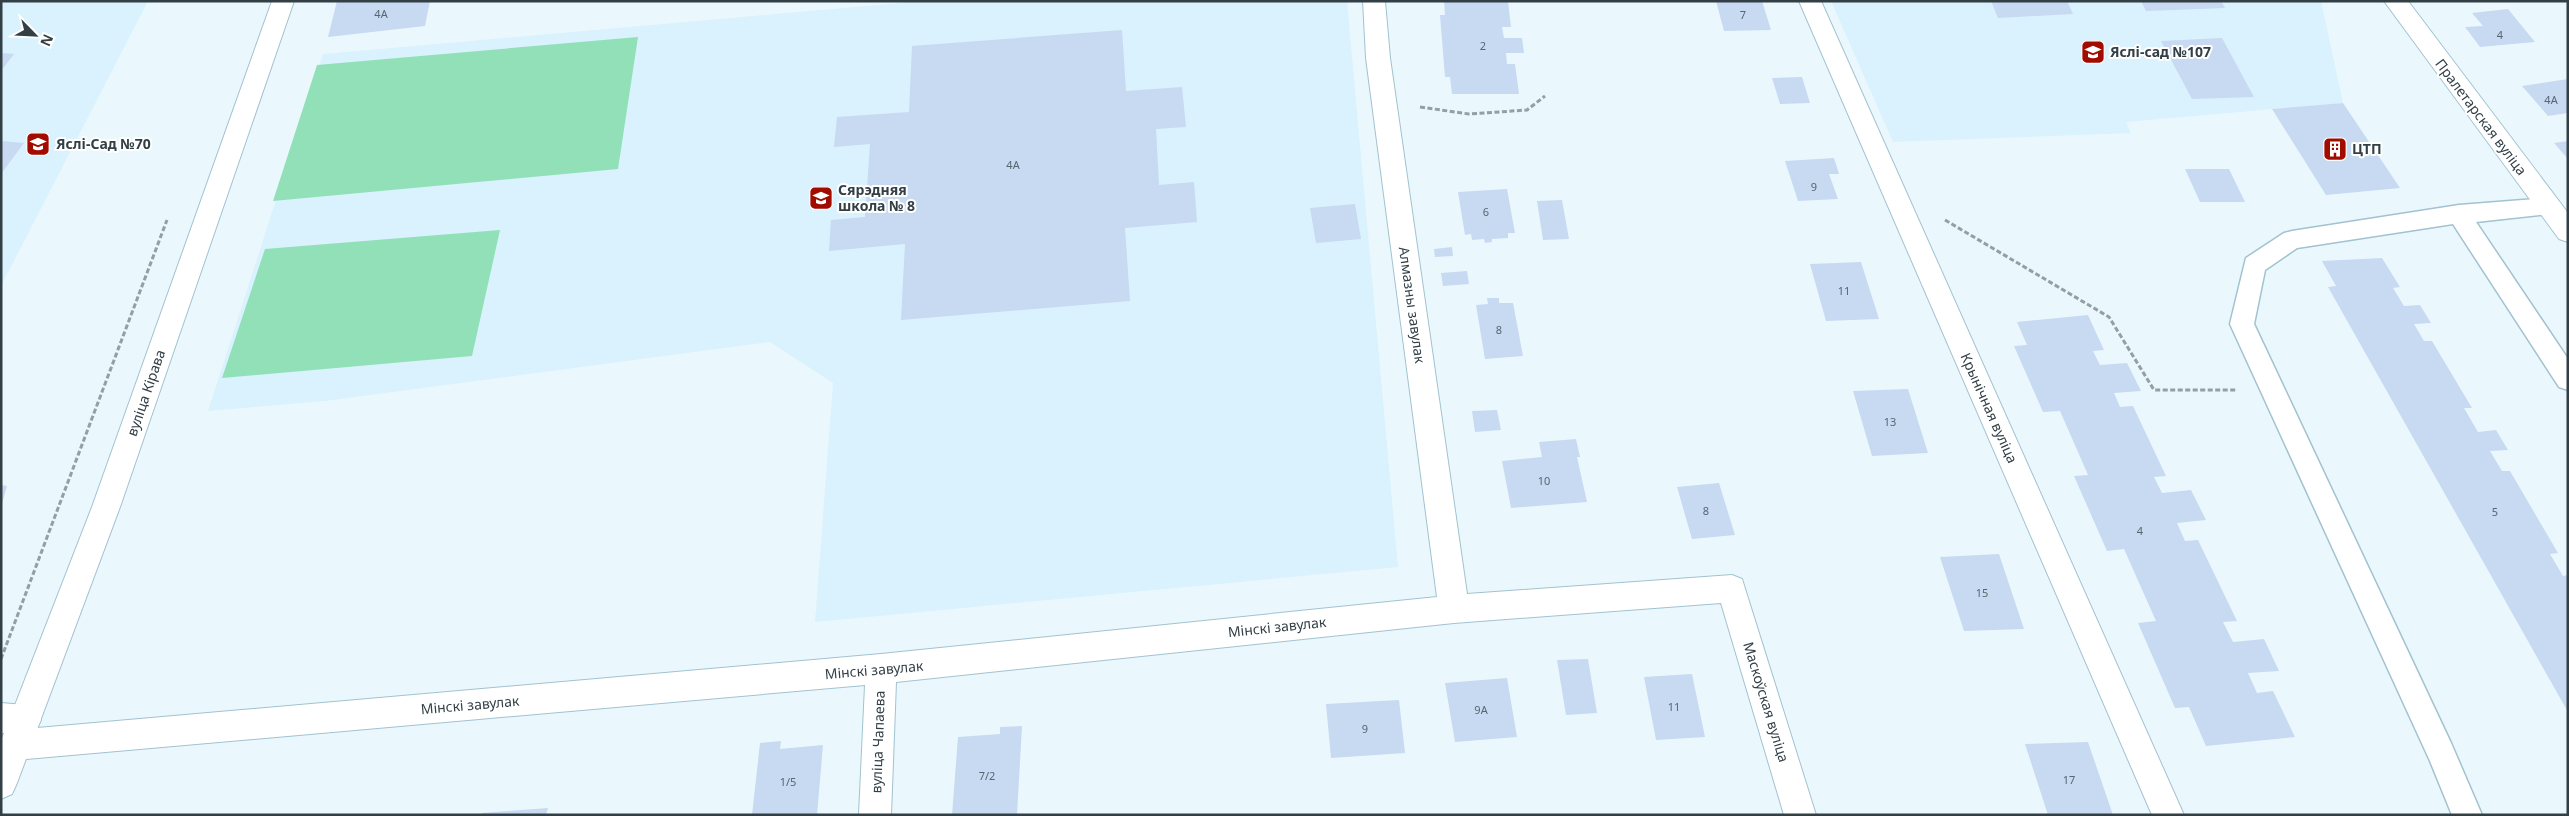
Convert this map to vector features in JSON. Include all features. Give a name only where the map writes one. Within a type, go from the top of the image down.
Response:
[{"type":"street","name":"вуліца Кірава","points":[[1,783],[14,728],[106,507],[284,1]]},
{"type":"street","name":"Алмазны завулак","points":[[1374,1],[1384,102],[1454,608]]},
{"type":"street","name":"Крынічная вуліца","points":[[1810,1],[2168,815]]},
{"type":"street","name":"Пралетарская вуліца","points":[[2395,1],[2568,232]]},
{"type":"street","name":"Мінскі завулак","points":[[14,728],[881,669],[1454,608],[1732,588]]},
{"type":"street","name":"Маскоўская вуліца","points":[[1732,588],[1800,815]]},
{"type":"street","name":"вуліца Чапаева","points":[[875,815],[881,669]]},
{"type":"lane","points":[[2467,815],[2441,753],[2242,324],[2254,265],[2292,240],[2459,214],[2549,207]]},
{"type":"lane","points":[[2459,214],[2568,380]]},
{"type":"path","points":[[1384,102],[1469,114],[1527,110],[1544,96]]},
{"type":"path","points":[[1,659],[169,214]]},
{"type":"path","points":[[1943,219],[2109,317],[2154,390],[2272,390]]},
{"type":"shaded area","name":"Яслі-Сад №70","points":[[1,1],[148,1],[1,286]]},
{"type":"shaded area","name":"Сярэдняя школа № 8","points":[[922,1],[1347,1],[1398,567],[815,622],[833,383],[770,342],[325,401],[208,411],[323,54]]},
{"type":"shaded area","name":"Яслі-сад №107","points":[[1831,1],[2321,1],[2343,103],[2126,122],[2131,133],[1893,142]]},
{"type":"green space","points":[[638,37],[618,169],[273,201],[317,65]]},
{"type":"green space","points":[[500,230],[472,356],[222,378],[265,249]]},
{"type":"building","points":[[337,1],[430,1],[425,26],[328,37]]},
{"type":"building","points":[[1444,1],[1508,1],[1511,27],[1502,27],[1504,38],[1522,38],[1524,53],[1506,53],[1507,64],[1515,64],[1519,94],[1452,94],[1450,77],[1445,77],[1440,15],[1445,15]]},
{"type":"building","points":[[1716,1],[1762,1],[1771,30],[1724,31]]},
{"type":"building","points":[[1991,1],[2067,1],[2073,14],[1998,18]]},
{"type":"building","points":[[2141,1],[2221,1],[2225,8],[2146,11]]},
{"type":"building","points":[[2508,9],[2535,42],[2480,47],[2465,27],[2483,26],[2472,13]]},
{"type":"building","points":[[1122,30],[1126,91],[1182,87],[1186,127],[1156,129],[1159,185],[1194,182],[1197,222],[1125,228],[1130,301],[901,320],[905,244],[829,251],[831,220],[865,217],[870,144],[834,147],[837,117],[909,112],[912,46]]},
{"type":"building","points":[[2222,38],[2254,97],[2192,99],[2161,41]]},
{"type":"building","points":[[1,53],[14,54],[1,71]]},
{"type":"building","points":[[1802,77],[1810,103],[1780,104],[1772,78]]},
{"type":"building","points":[[2568,79],[2568,113],[2548,116],[2522,86]]},
{"type":"building","name":"ЦТП","points":[[2343,103],[2400,188],[2326,195],[2272,109]]},
{"type":"building","points":[[1,141],[24,143],[1,174]]},
{"type":"building","points":[[2568,141],[2568,159],[2554,143]]},
{"type":"building","points":[[1834,158],[1839,174],[1829,174],[1838,199],[1798,201],[1785,161]]},
{"type":"building","points":[[2185,169],[2229,169],[2245,202],[2200,202]]},
{"type":"building","points":[[1507,189],[1515,233],[1508,233],[1508,238],[1492,239],[1492,242],[1485,243],[1484,239],[1472,240],[1471,234],[1465,235],[1458,192]]},
{"type":"building","points":[[1562,200],[1569,239],[1543,240],[1537,201]]},
{"type":"building","points":[[1355,204],[1361,239],[1316,243],[1310,208]]},
{"type":"building","points":[[1452,247],[1453,256],[1435,257],[1434,249]]},
{"type":"building","points":[[2382,258],[2400,287],[2393,288],[2404,306],[2420,305],[2431,323],[2414,324],[2424,341],[2432,341],[2472,408],[2464,408],[2478,432],[2496,430],[2508,450],[2490,451],[2502,471],[2510,471],[2558,553],[2550,554],[2563,576],[2568,575],[2568,712],[2328,287],[2336,286],[2322,261]]},
{"type":"building","points":[[1861,262],[1879,319],[1826,321],[1810,264]]},
{"type":"building","points":[[1467,271],[1469,284],[1443,286],[1441,273]]},
{"type":"building","points":[[1487,298],[1499,298],[1499,303],[1513,303],[1523,356],[1485,359],[1476,305],[1488,304]]},
{"type":"building","points":[[2088,315],[2104,350],[2093,351],[2100,365],[2127,363],[2141,391],[2114,393],[2120,407],[2133,406],[2166,476],[2154,477],[2162,493],[2191,490],[2206,520],[2177,523],[2185,541],[2198,540],[2237,621],[2223,622],[2233,642],[2264,639],[2279,671],[2248,673],[2257,693],[2273,691],[2295,737],[2206,746],[2189,707],[2175,708],[2138,623],[2156,621],[2124,549],[2107,551],[2074,476],[2088,475],[2060,411],[2043,412],[2014,346],[2027,345],[2017,322]]},
{"type":"building","points":[[1908,389],[1928,453],[1872,456],[1853,391]]},
{"type":"building","points":[[1497,410],[1501,430],[1475,432],[1472,411]]},
{"type":"building","points":[[1576,439],[1580,457],[1577,457],[1587,502],[1511,508],[1502,461],[1542,457],[1539,442]]},
{"type":"building","points":[[1719,483],[1735,535],[1692,539],[1677,487]]},
{"type":"building","points":[[1,485],[7,486],[1,507]]},
{"type":"building","points":[[1999,554],[2024,629],[1964,631],[1940,557]]},
{"type":"building","points":[[1588,659],[1597,713],[1566,715],[1557,660]]},
{"type":"building","points":[[1692,674],[1705,737],[1656,740],[1644,677]]},
{"type":"building","points":[[1507,678],[1517,737],[1455,742],[1445,683]]},
{"type":"building","points":[[1399,700],[1405,753],[1331,758],[1326,704]]},
{"type":"building","points":[[1022,726],[1017,815],[952,815],[958,737],[1000,734],[1000,727]]},
{"type":"building","points":[[781,741],[780,749],[823,745],[817,815],[752,815],[760,743]]},
{"type":"building","points":[[2088,742],[2113,815],[2048,815],[2025,744]]},
{"type":"building","points":[[548,808],[546,815],[482,815],[481,813]]},
{"type":"place","name":"Яслі-сад №107","points":[[2093,52]]},
{"type":"place","name":"Яслі-Сад №70","points":[[38,144]]},
{"type":"place","name":"ЦТП","points":[[2335,149]]},
{"type":"place","name":"Сярэдняя школа № 8","points":[[821,198]]}]
